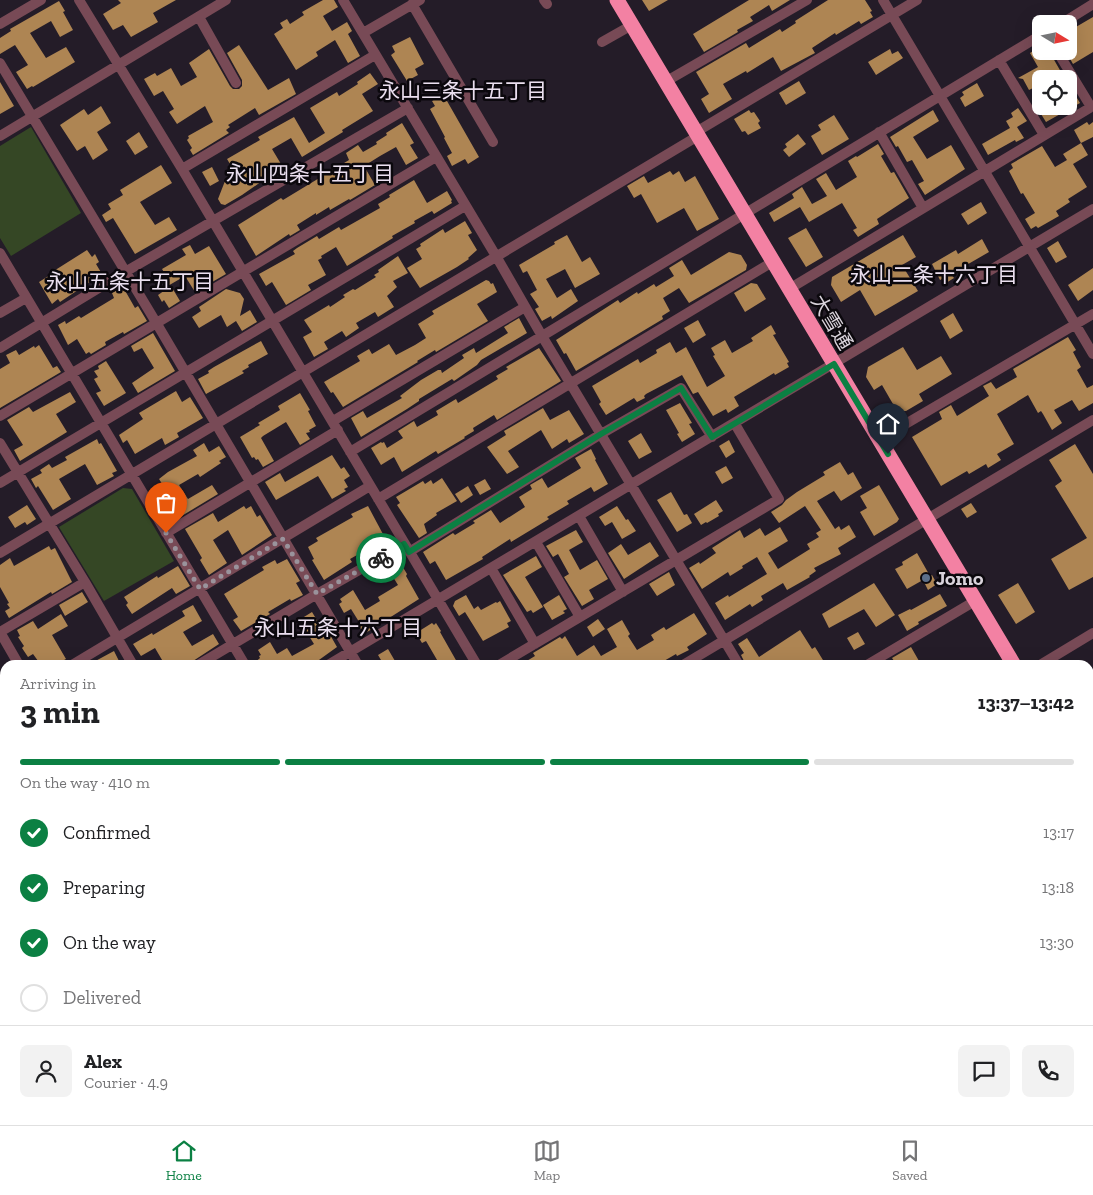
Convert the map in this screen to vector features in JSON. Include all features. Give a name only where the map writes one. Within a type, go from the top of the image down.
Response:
[{"type":"highway","name":"大雪通","points":[[617,0],[1011,660]]},
{"type":"street","points":[[0,24],[41,0]]},
{"type":"street","points":[[79,0],[272,322],[304,372],[474,660]]},
{"type":"street","points":[[0,136],[225,0]]},
{"type":"street","points":[[343,0],[736,660]]},
{"type":"street","points":[[665,82],[807,0]]},
{"type":"street","points":[[884,0],[1093,354]]},
{"type":"street","points":[[0,553],[304,372],[917,0]]},
{"type":"street","points":[[363,33],[416,2],[493,142]]},
{"type":"street","points":[[1075,15],[1093,4]]},
{"type":"street","points":[[199,16],[236,82]]},
{"type":"street","points":[[602,42],[632,25]]},
{"type":"street","points":[[350,452],[1032,40]]},
{"type":"street","points":[[182,169],[375,55]]},
{"type":"street","points":[[999,60],[1044,135]]},
{"type":"street","points":[[789,289],[1092,107],[1063,60]]},
{"type":"street","points":[[0,63],[157,324],[355,660]]},
{"type":"street","points":[[0,348],[125,272],[408,108]]},
{"type":"street","points":[[879,132],[923,208]]},
{"type":"street","points":[[0,416],[436,157]]},
{"type":"street","points":[[0,483],[465,206]]},
{"type":"street","points":[[336,660],[1093,209]]},
{"type":"street","points":[[0,253],[242,660]]},
{"type":"street","points":[[378,499],[774,261]]},
{"type":"street","points":[[0,314],[26,298]]},
{"type":"street","points":[[166,533],[250,483],[336,426],[525,307]]},
{"type":"street","points":[[880,439],[1093,314]]},
{"type":"street","points":[[207,660],[317,594],[407,548],[681,388],[712,437]]},
{"type":"street","points":[[691,660],[1093,420]]},
{"type":"street","points":[[508,660],[780,499],[735,424]]},
{"type":"street","points":[[0,443],[130,660]]},
{"type":"street","points":[[81,660],[370,486]]},
{"type":"street","points":[[579,516],[623,592]]},
{"type":"street","points":[[536,542],[580,617]]},
{"type":"street","points":[[491,568],[535,644]]},
{"type":"street","points":[[16,660],[0,632],[85,582]]},
{"type":"street","points":[[875,660],[975,601]]},
{"type":"street","points":[[1049,660],[1093,634]]},
{"type":"green space","points":[[31,127],[81,213],[11,256],[0,238],[0,146]]},
{"type":"green space","points":[[123,488],[132,489],[174,561],[104,601],[59,527]]},
{"type":"building","points":[[118,0],[176,0],[153,13],[158,22],[131,37],[123,25],[113,30],[103,14],[121,3]]},
{"type":"building","points":[[323,0],[334,0],[338,7],[323,16],[332,31],[347,22],[352,31],[348,34],[360,56],[348,63],[335,40],[316,52],[318,56],[296,70],[274,34],[283,28],[280,23],[287,19],[290,24],[304,15],[302,12]]},
{"type":"building","points":[[642,0],[668,0],[649,11]]},
{"type":"building","points":[[749,0],[790,0],[772,11],[769,5],[750,17],[753,21],[737,30],[738,32],[704,52],[693,34]]},
{"type":"building","points":[[828,0],[865,0],[872,11],[870,12],[873,17],[861,24],[859,21],[836,35],[835,33],[812,48],[815,53],[781,71],[773,57],[747,73],[746,71],[723,84],[732,99],[709,113],[701,99],[709,94],[696,72],[746,43],[749,48],[780,29],[782,32],[796,23],[795,21]]},
{"type":"building","points":[[59,1],[73,30],[60,37],[51,21],[30,33],[46,58],[66,47],[75,62],[27,89],[16,72],[28,65],[15,45],[0,54],[0,38],[11,31],[10,29]]},
{"type":"building","points":[[1093,17],[1093,52],[1073,64],[1071,60],[1078,60],[1078,26]]},
{"type":"building","points":[[410,37],[424,64],[415,69],[418,75],[407,81],[391,55],[395,52],[392,46]]},
{"type":"building","points":[[239,45],[268,90],[289,78],[296,94],[259,115],[255,108],[228,125],[230,127],[226,130],[229,133],[193,155],[190,150],[192,148],[187,140],[188,136],[213,122],[205,106],[177,124],[169,112],[174,109],[163,91],[154,96],[144,79],[155,73],[157,76],[171,68],[181,86],[197,77],[189,63],[209,49],[230,86],[233,89],[239,89],[242,86],[242,80],[227,53]]},
{"type":"building","points":[[890,49],[892,54],[898,51],[903,58],[876,75],[868,62]]},
{"type":"building","points":[[1034,60],[1054,60],[1060,70],[1033,70],[1038,67]]},
{"type":"building","points":[[1032,70],[1032,88],[1029,90],[1023,79],[1018,78]]},
{"type":"building","points":[[370,73],[378,84],[362,94],[373,111],[302,157],[291,138],[272,149],[281,164],[263,175],[265,179],[242,195],[225,205],[221,204],[218,199],[225,181],[236,174],[227,159],[260,140],[258,137],[294,117],[309,143],[325,133],[310,108],[337,92],[339,96],[358,84],[357,82]]},
{"type":"building","points":[[799,81],[806,93],[786,105],[779,93]]},
{"type":"building","points":[[0,82],[14,106],[0,114]]},
{"type":"building","points":[[977,83],[984,96],[965,107],[960,98],[964,95],[962,92]]},
{"type":"building","points":[[443,94],[479,157],[468,164],[465,159],[452,166],[447,156],[452,153],[430,109],[435,106],[432,101]]},
{"type":"building","points":[[101,106],[111,123],[97,132],[108,150],[93,160],[85,146],[77,151],[60,125],[84,109],[88,115]]},
{"type":"building","points":[[1018,108],[1027,121],[1017,127],[1024,138],[1016,142],[1015,140],[988,155],[982,144],[1010,128],[1006,121],[1013,117],[1011,113]]},
{"type":"building","points":[[749,110],[751,113],[754,112],[760,121],[758,123],[761,128],[748,135],[745,131],[742,132],[734,119]]},
{"type":"building","points":[[933,110],[939,121],[913,137],[927,159],[951,145],[965,169],[925,195],[918,184],[924,181],[912,160],[907,162],[898,146],[896,147],[890,137]]},
{"type":"building","points":[[834,115],[849,139],[822,155],[811,136],[821,130],[818,125]]},
{"type":"building","points":[[1042,115],[1059,115],[1046,122]]},
{"type":"building","points":[[1087,122],[1089,125],[1093,122],[1093,137],[1081,143],[1074,130]]},
{"type":"building","points":[[402,123],[414,143],[410,145],[418,158],[406,165],[396,147],[380,156],[364,166],[375,185],[330,210],[329,207],[316,215],[316,213],[297,225],[300,230],[290,236],[289,234],[256,256],[238,225],[281,198],[283,200],[349,160],[346,153],[358,145],[363,152],[377,144],[376,142],[387,135],[386,133]]},
{"type":"building","points":[[139,132],[148,147],[135,155],[126,141]]},
{"type":"building","points":[[798,134],[806,144],[789,157],[783,150],[787,147],[785,144]]},
{"type":"building","points":[[1081,143],[1088,155],[1073,164],[1087,187],[1068,199],[1070,202],[1056,211],[1059,216],[1038,228],[1036,226],[1031,229],[1025,219],[1035,213],[1023,193],[1021,194],[1009,171],[1013,168],[1011,164],[1042,146],[1055,167],[1067,160],[1063,154]]},
{"type":"building","points":[[878,144],[884,154],[881,156],[891,173],[894,172],[909,198],[877,219],[879,224],[858,237],[853,230],[857,228],[842,203],[809,222],[800,207],[774,222],[769,213],[794,198],[792,194],[802,187],[812,204],[827,196],[816,179],[826,173],[836,190],[857,177],[848,161]]},
{"type":"building","points":[[161,165],[172,183],[140,202],[155,225],[169,217],[177,230],[135,254],[113,218],[106,222],[102,215],[111,209],[108,204],[123,195],[120,190]]},
{"type":"building","points":[[212,167],[219,181],[210,186],[202,172]]},
{"type":"building","points":[[670,171],[673,175],[679,171],[685,182],[695,176],[719,219],[697,231],[684,208],[657,223],[641,194],[634,198],[627,186],[644,176],[648,183]]},
{"type":"building","points":[[414,180],[427,203],[447,191],[452,203],[434,214],[432,211],[414,221],[415,223],[392,236],[393,238],[347,266],[336,247],[321,256],[322,258],[318,260],[326,275],[308,285],[311,290],[286,305],[272,282],[266,286],[259,274],[295,254],[293,251],[317,236],[319,239],[339,227],[341,230],[380,208],[378,204]]},
{"type":"building","points":[[981,202],[987,213],[968,225],[961,214]]},
{"type":"building","points":[[465,221],[472,233],[468,235],[477,250],[469,259],[457,267],[420,288],[407,268],[422,259],[416,249],[421,246],[420,244],[443,229],[445,233]]},
{"type":"building","points":[[806,228],[823,257],[806,267],[788,238]]},
{"type":"building","points":[[567,235],[582,262],[590,257],[600,274],[575,288],[565,269],[546,279],[557,298],[571,289],[578,301],[552,319],[551,316],[542,321],[535,309],[539,307],[530,294],[537,290],[527,271],[523,273],[519,265]]},
{"type":"building","points":[[903,235],[916,257],[902,265],[918,291],[875,316],[860,290],[841,302],[831,285],[832,277]]},
{"type":"building","points":[[982,239],[989,252],[951,274],[954,278],[946,283],[944,278],[940,280],[932,264],[956,250],[958,254]]},
{"type":"building","points":[[1058,241],[1067,257],[1056,263],[1047,248]]},
{"type":"building","points":[[190,245],[195,254],[209,246],[226,274],[195,292],[185,276],[166,287],[160,278],[165,274],[162,269],[186,255],[182,249]]},
{"type":"building","points":[[87,250],[92,257],[95,254],[99,262],[96,264],[102,274],[60,302],[58,299],[52,304],[39,282]]},
{"type":"building","points":[[729,252],[741,255],[747,265],[746,270],[689,303],[679,288],[663,298],[670,311],[662,316],[663,319],[576,371],[556,340],[618,300],[620,303],[637,292],[638,294],[654,284],[656,287],[674,276],[669,268],[682,260],[691,275]]},
{"type":"building","points":[[398,256],[408,273],[393,281],[397,287],[387,296],[394,307],[378,317],[375,312],[356,323],[359,328],[346,337],[342,331],[324,342],[328,349],[314,357],[303,337],[312,332],[304,320],[329,305],[330,307],[345,297],[343,295],[376,277],[374,275],[379,272],[378,270]]},
{"type":"building","points":[[1093,268],[1093,290],[1078,301],[1068,285]]},
{"type":"building","points":[[486,280],[491,284],[493,283],[497,292],[477,304],[488,321],[436,352],[435,350],[343,407],[333,392],[331,393],[324,382],[360,361],[357,356],[369,349],[372,354],[389,344],[396,355],[415,345],[426,338],[418,324],[434,314],[432,311]]},
{"type":"building","points":[[751,283],[757,284],[766,299],[745,312],[734,293]]},
{"type":"building","points":[[171,286],[180,301],[169,308],[158,295]]},
{"type":"building","points":[[123,287],[135,308],[138,306],[147,321],[105,342],[106,345],[91,354],[89,352],[86,354],[77,339],[68,345],[58,325],[65,321],[66,324],[79,316],[81,318],[114,298],[112,293]]},
{"type":"building","points":[[226,289],[240,293],[244,299],[240,316],[250,310],[257,322],[242,331],[236,321],[227,327],[221,315],[199,328],[192,317],[201,311],[199,307]]},
{"type":"building","points":[[953,313],[963,331],[950,339],[940,321]]},
{"type":"building","points":[[519,318],[527,333],[481,360],[454,381],[452,379],[361,437],[351,418],[363,411],[367,418],[402,398],[400,396],[421,380],[438,370],[441,370],[442,373],[464,358],[462,355],[474,348],[476,353],[508,333],[504,327]]},
{"type":"building","points":[[698,320],[706,335],[693,343],[684,328]]},
{"type":"building","points":[[771,325],[776,334],[773,335],[789,362],[787,363],[789,367],[775,375],[774,373],[734,397],[739,406],[728,413],[726,409],[713,416],[698,392],[693,394],[682,375],[646,394],[645,398],[637,402],[634,398],[606,415],[599,404],[601,402],[592,386],[638,359],[640,363],[657,353],[656,350],[670,342],[676,353],[686,347],[707,387],[725,376],[713,356],[715,355],[711,348],[725,340],[732,353],[753,341],[751,338]]},
{"type":"building","points":[[153,333],[175,371],[138,393],[132,383],[154,368],[142,348],[134,352],[131,346]]},
{"type":"building","points":[[1068,337],[1076,350],[1073,352],[1081,367],[1077,370],[1087,388],[1093,385],[1093,403],[1079,411],[1072,400],[1054,410],[1062,423],[1052,430],[1041,411],[1038,413],[1028,395],[997,414],[1014,444],[997,454],[1001,460],[988,468],[986,464],[969,474],[967,471],[941,486],[912,437],[942,419],[939,412],[951,405],[957,416],[989,396],[983,386],[991,382],[996,389],[1017,377],[1013,369]]},
{"type":"building","points":[[261,341],[268,354],[248,365],[249,367],[242,371],[244,373],[206,394],[198,379],[209,373],[208,371],[214,367]]},
{"type":"building","points":[[39,345],[53,368],[57,366],[61,372],[0,408],[0,369],[10,363],[6,355],[16,350],[19,355]]},
{"type":"building","points":[[903,347],[917,370],[941,356],[952,374],[919,394],[923,401],[906,411],[897,411],[882,385],[874,390],[866,377],[868,367]]},
{"type":"building","points":[[539,348],[561,381],[497,420],[494,415],[473,428],[474,431],[465,438],[438,454],[436,451],[402,472],[394,457],[381,465],[371,448],[384,442],[387,448],[403,438],[398,431],[414,421],[417,427],[438,415],[436,411],[456,399],[458,403],[498,379],[496,376],[508,369],[506,367]]},
{"type":"building","points":[[106,361],[126,393],[104,406],[96,393],[101,391],[94,379],[98,377],[94,371],[99,369],[98,366]]},
{"type":"building","points":[[176,391],[182,402],[190,397],[203,418],[177,433],[179,437],[165,445],[162,438],[135,454],[127,440],[123,443],[119,435],[143,419],[139,413]]},
{"type":"building","points":[[70,392],[76,402],[56,414],[67,432],[20,461],[14,450],[23,445],[7,420],[29,407],[33,412]]},
{"type":"building","points":[[300,393],[310,410],[308,411],[316,426],[306,433],[310,439],[300,445],[286,422],[261,438],[274,461],[263,467],[258,459],[252,458],[240,437],[260,425],[258,423],[280,410],[278,406]]},
{"type":"building","points":[[680,403],[692,423],[689,424],[695,434],[682,442],[666,410]]},
{"type":"building","points":[[543,408],[550,420],[569,410],[584,434],[569,443],[567,439],[552,449],[541,430],[508,451],[519,467],[507,474],[487,447],[506,435],[504,431]]},
{"type":"building","points":[[641,433],[652,452],[639,459],[628,441]]},
{"type":"building","points":[[97,439],[117,471],[112,473],[114,476],[97,485],[85,464],[59,479],[71,499],[53,510],[38,486],[36,488],[31,479],[42,473],[40,470],[49,464],[52,468],[67,460],[65,457]]},
{"type":"building","points":[[729,440],[735,452],[726,458],[719,446]]},
{"type":"building","points":[[204,443],[209,452],[219,446],[226,457],[219,461],[221,463],[200,477],[198,474],[179,485],[188,499],[212,485],[218,494],[175,520],[166,506],[173,501],[159,479],[197,456],[193,450]]},
{"type":"building","points":[[1075,444],[1093,474],[1093,577],[1069,590],[1051,559],[1087,538],[1055,486],[1062,481],[1049,460]]},
{"type":"building","points":[[591,449],[608,484],[594,492],[591,487],[567,501],[569,504],[547,517],[549,519],[511,542],[510,539],[482,557],[483,559],[446,580],[435,561],[430,564],[423,552],[453,533],[455,535],[475,523],[473,521],[491,510],[500,523],[525,507],[519,497],[532,489],[530,485],[542,478],[548,488],[581,468],[575,458]]},
{"type":"building","points":[[332,455],[341,469],[344,467],[350,476],[344,480],[348,487],[344,489],[346,491],[332,499],[318,476],[276,500],[265,482],[280,473],[285,482]]},
{"type":"building","points":[[840,462],[848,475],[853,472],[862,488],[841,501],[834,491],[817,501],[835,529],[839,526],[841,530],[849,525],[856,537],[838,548],[841,554],[814,568],[816,571],[810,577],[787,590],[783,583],[761,596],[763,600],[752,607],[750,604],[725,620],[715,603],[728,595],[729,597],[767,574],[757,557],[730,576],[728,572],[702,589],[689,568],[699,562],[700,564],[716,553],[712,548],[740,530],[744,538],[760,528],[765,536],[780,527],[788,541],[768,553],[778,569],[810,549],[807,544],[819,537],[816,533],[821,530],[805,506],[779,523],[771,512],[797,492],[825,475],[823,472]]},
{"type":"building","points":[[726,466],[733,478],[722,484],[715,472]]},
{"type":"building","points":[[442,478],[457,501],[436,513],[437,515],[424,524],[427,533],[419,538],[397,505],[400,503],[396,497],[423,481],[425,484],[431,480],[433,484]]},
{"type":"building","points":[[485,479],[491,489],[480,495],[474,485]]},
{"type":"building","points":[[879,485],[899,519],[874,536],[860,512],[867,508],[860,496]]},
{"type":"building","points":[[468,486],[473,495],[461,503],[455,494]]},
{"type":"building","points":[[671,492],[684,515],[687,514],[692,523],[677,532],[657,500]]},
{"type":"building","points":[[716,500],[723,511],[718,514],[719,516],[701,525],[694,514]]},
{"type":"building","points":[[971,503],[977,512],[967,518],[961,509]]},
{"type":"building","points":[[27,505],[36,519],[27,525],[25,522],[15,528],[8,517]]},
{"type":"building","points":[[244,506],[246,509],[251,506],[257,517],[260,515],[272,535],[242,555],[228,530],[213,540],[227,563],[209,575],[200,560],[202,558],[185,529],[213,513],[218,522]]},
{"type":"building","points":[[368,506],[384,536],[374,542],[375,545],[350,559],[352,562],[324,580],[312,560],[314,559],[308,547],[318,541],[316,538],[353,517],[351,514]]},
{"type":"building","points":[[617,506],[636,531],[622,539],[612,522],[605,526],[599,517]]},
{"type":"building","points":[[576,530],[583,542],[569,550],[580,570],[597,560],[608,579],[589,590],[594,599],[582,606],[564,577],[569,574],[558,554],[553,557],[546,546]]},
{"type":"building","points":[[650,542],[659,556],[624,579],[608,553],[621,544],[628,555]]},
{"type":"building","points":[[49,546],[51,550],[55,548],[72,582],[52,594],[51,592],[9,618],[5,611],[10,608],[7,604],[9,603],[0,587],[0,565],[10,558],[14,566]]},
{"type":"building","points":[[917,553],[930,576],[932,575],[937,584],[928,590],[923,580],[907,589],[895,569],[903,565],[902,562]]},
{"type":"building","points":[[536,556],[542,567],[525,577],[543,607],[533,613],[531,610],[527,612],[503,575]]},
{"type":"building","points":[[287,559],[300,581],[296,583],[303,595],[291,601],[290,599],[268,612],[270,614],[241,631],[233,620],[238,617],[224,594],[264,570],[262,567],[275,560],[277,564]]},
{"type":"building","points":[[398,559],[419,599],[364,634],[351,609],[344,613],[339,604],[342,602],[340,599],[353,590],[365,610],[380,601],[378,597],[398,585],[386,566]]},
{"type":"building","points":[[178,566],[190,586],[176,594],[172,588],[132,614],[126,605],[128,603],[124,597],[157,576],[158,578]]},
{"type":"building","points":[[669,572],[675,585],[657,596],[649,584]]},
{"type":"building","points":[[874,583],[895,615],[876,627],[864,609],[829,628],[822,614]]},
{"type":"building","points":[[1018,583],[1035,612],[1016,624],[998,595]]},
{"type":"building","points":[[82,592],[88,602],[65,616],[59,605]]},
{"type":"building","points":[[940,594],[947,606],[918,622],[919,624],[907,631],[898,615]]},
{"type":"building","points":[[466,595],[474,609],[478,606],[481,610],[500,601],[511,621],[507,623],[509,627],[483,641],[465,612],[459,616],[453,606],[455,601]]},
{"type":"building","points":[[559,595],[567,609],[563,611],[565,613],[552,620],[543,605]]},
{"type":"building","points":[[193,605],[202,621],[183,632],[192,646],[213,634],[219,644],[195,660],[162,660],[155,648],[141,656],[133,644],[152,633],[153,635],[185,616],[182,611]]},
{"type":"building","points":[[312,612],[326,635],[329,633],[337,647],[319,660],[258,660],[261,655],[258,650],[270,642],[277,654],[287,648],[292,656],[314,644],[299,620]]},
{"type":"building","points":[[694,613],[707,634],[687,647],[689,650],[666,660],[528,660],[535,656],[533,653],[565,636],[577,656],[594,645],[601,656],[617,647],[607,629],[622,620],[630,634],[628,636],[637,650],[654,640],[651,635],[664,627],[666,630]]},
{"type":"building","points":[[61,614],[68,626],[52,635],[66,659],[37,660],[33,654],[28,657],[22,648],[24,646],[18,637],[20,636],[17,630],[33,621],[38,629]]},
{"type":"building","points":[[598,619],[605,629],[593,637],[587,627]]},
{"type":"building","points":[[432,623],[434,625],[436,623],[456,660],[437,660],[426,641],[422,643],[416,633]]},
{"type":"building","points":[[800,630],[812,649],[815,647],[823,660],[744,660],[741,655],[744,653],[738,644],[747,638],[759,657]]},
{"type":"building","points":[[858,632],[865,644],[854,650],[847,638]]},
{"type":"building","points":[[911,647],[918,660],[893,660],[892,658]]},
{"type":"building","points":[[388,649],[394,660],[381,660],[378,655]]},
{"type":"building","points":[[114,651],[118,660],[97,660]]},
{"type":"way so far","points":[[166,533],[200,589],[283,539],[317,594],[381,558]]},
{"type":"place","name":"Jomo","points":[[926,578]]},
{"type":"district","name":"永山三条十五丁目","points":[[463,90]]},
{"type":"district","name":"永山四条十五丁目","points":[[310,173]]},
{"type":"district","name":"永山二条十六丁目","points":[[934,274]]},
{"type":"district","name":"永山五条十五丁目","points":[[130,281]]},
{"type":"district","name":"永山五条十六丁目","points":[[338,627]]},
{"type":"route","points":[[381,558],[404,544],[409,552],[601,434],[681,388],[712,437],[834,364],[888,454]]}]
